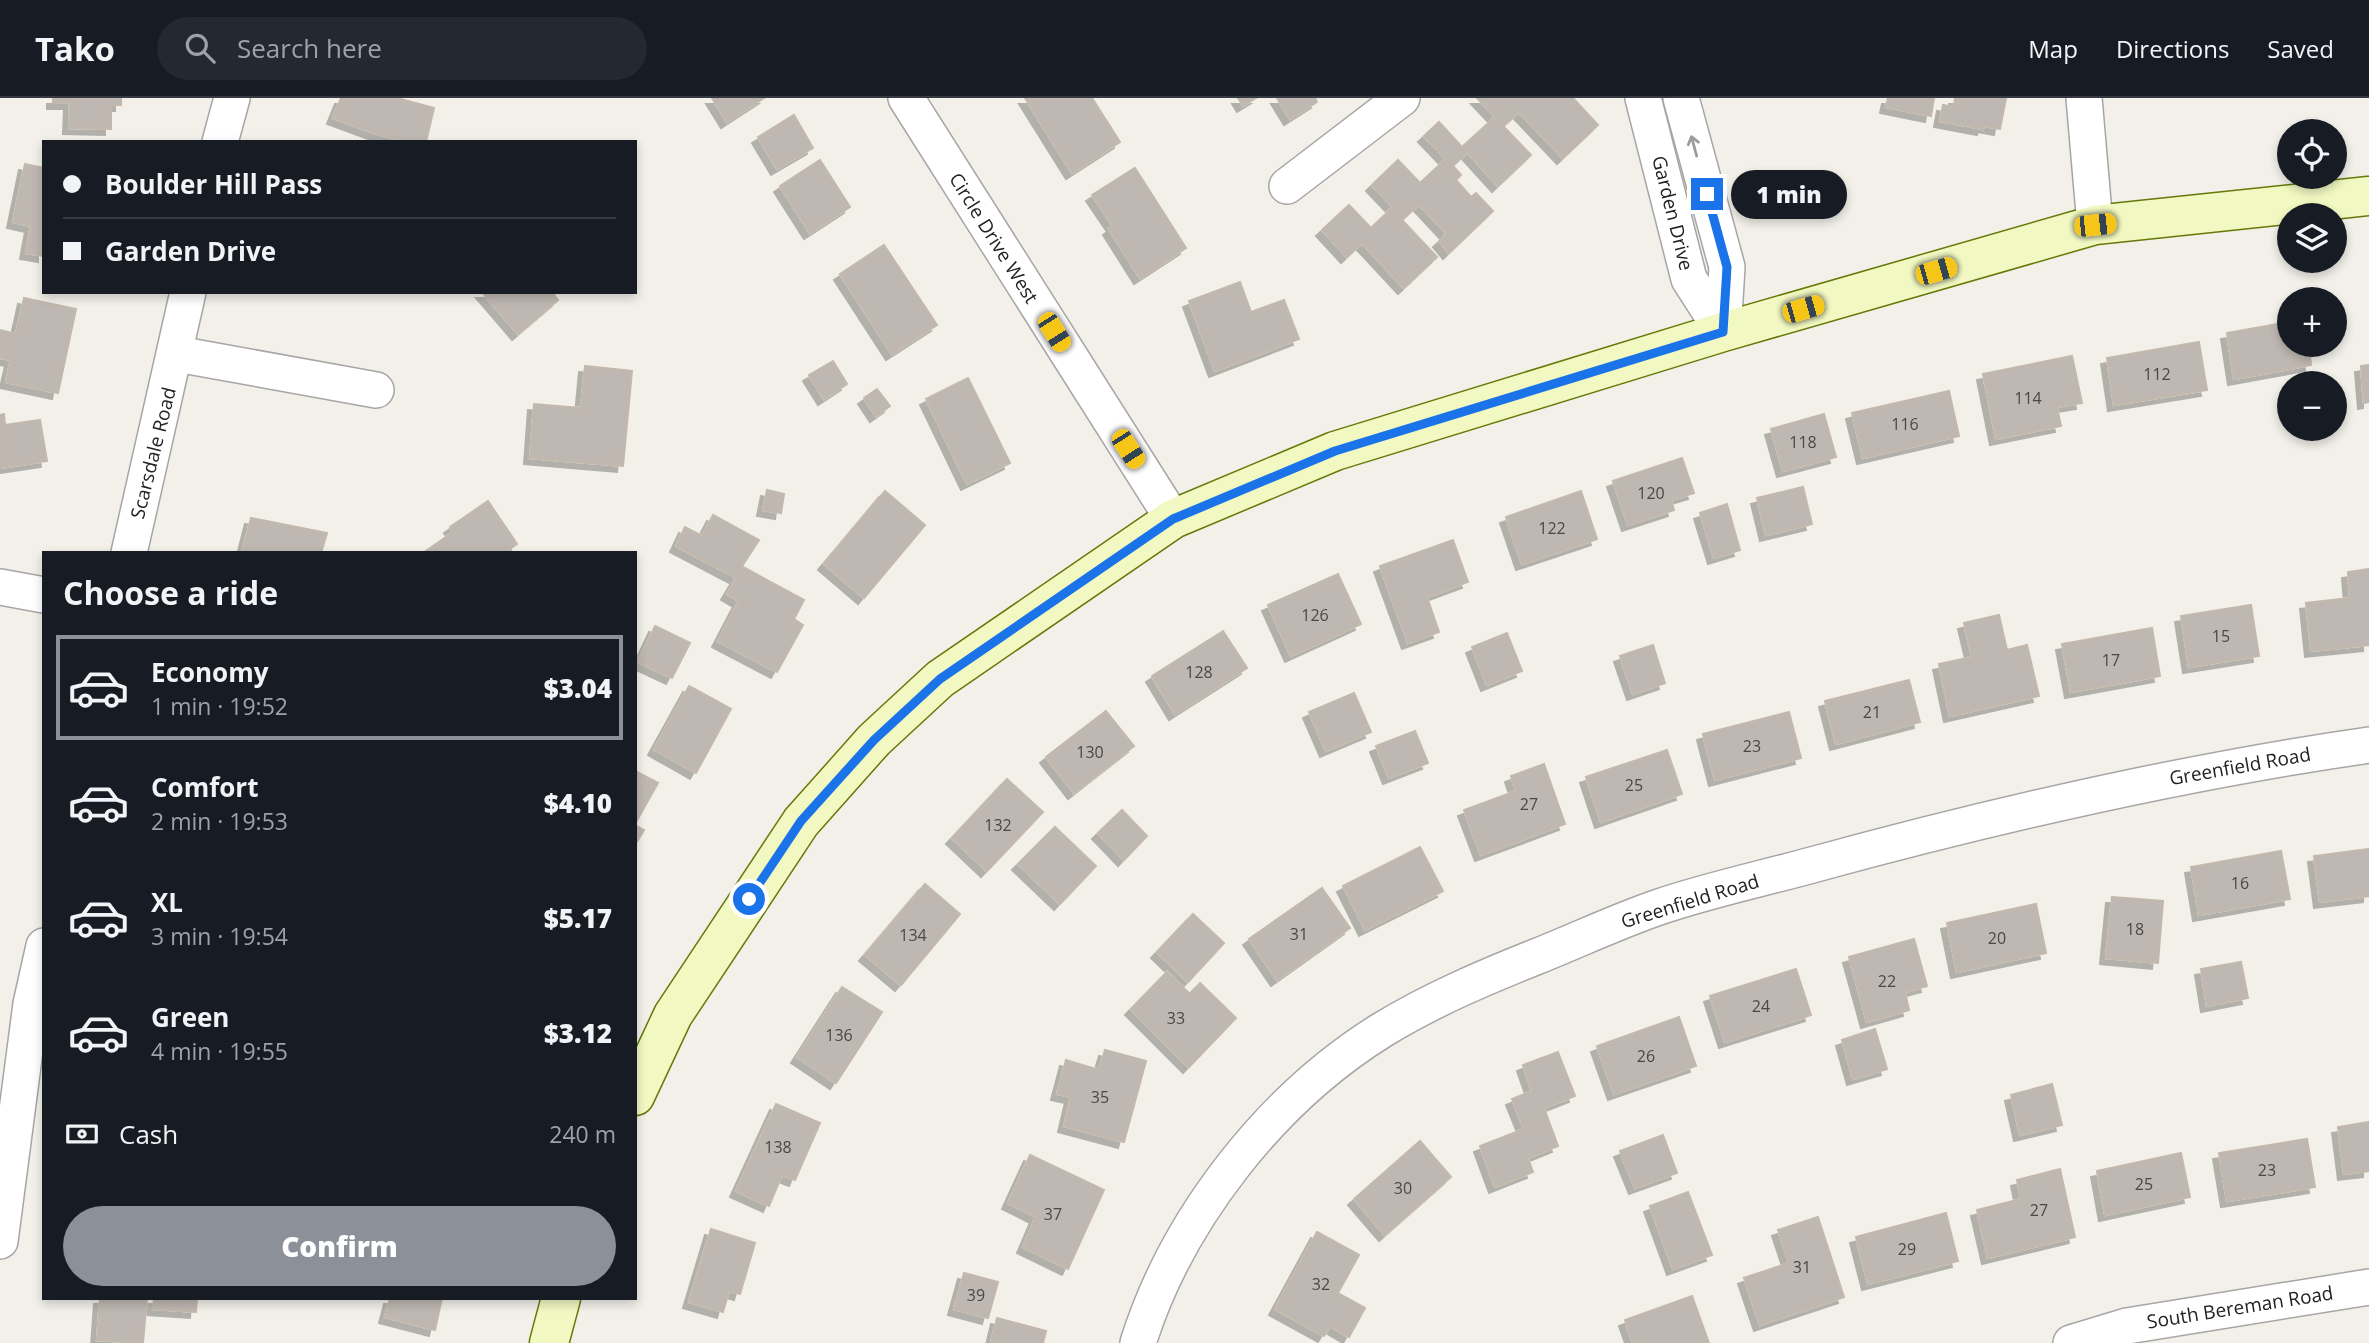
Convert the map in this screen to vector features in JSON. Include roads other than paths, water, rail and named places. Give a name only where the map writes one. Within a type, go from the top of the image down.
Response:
[{"type":"street","points":[[221,140],[232,98]]},
{"type":"street","name":"Circle Drive West","points":[[906,98],[1173,519]]},
{"type":"street","points":[[1287,186],[1402,98]]},
{"type":"street","name":"Garden Drive","points":[[1643,98],[1689,279],[1723,332]]},
{"type":"street","name":"Garden Drive","points":[[1681,98],[1727,267],[1723,332]]},
{"type":"street","points":[[2084,98],[2095,225]]},
{"type":"street","points":[[637,1092],[673,1015],[794,832],[874,740],[940,679],[1173,519],[1335,451],[1723,332],[2095,225],[2369,196]]},
{"type":"street","name":"Scarsdale Road","points":[[129,551],[177,354],[188,294]]},
{"type":"street","points":[[177,354],[376,390]]},
{"type":"street","points":[[0,587],[42,596]]},
{"type":"street","name":"Greenfield Road","points":[[1138,1343],[1157,1292],[1188,1232],[1207,1201],[1255,1140],[1321,1076],[1379,1032],[1431,1002],[1659,907],[1905,839],[2190,774],[2369,745]]},
{"type":"street","points":[[1,1228],[31,1004],[42,955]]},
{"type":"street","name":"South Bereman Road","points":[[2071,1343],[2127,1326],[2369,1287]]},
{"type":"street","points":[[550,1343],[561,1300]]}]
